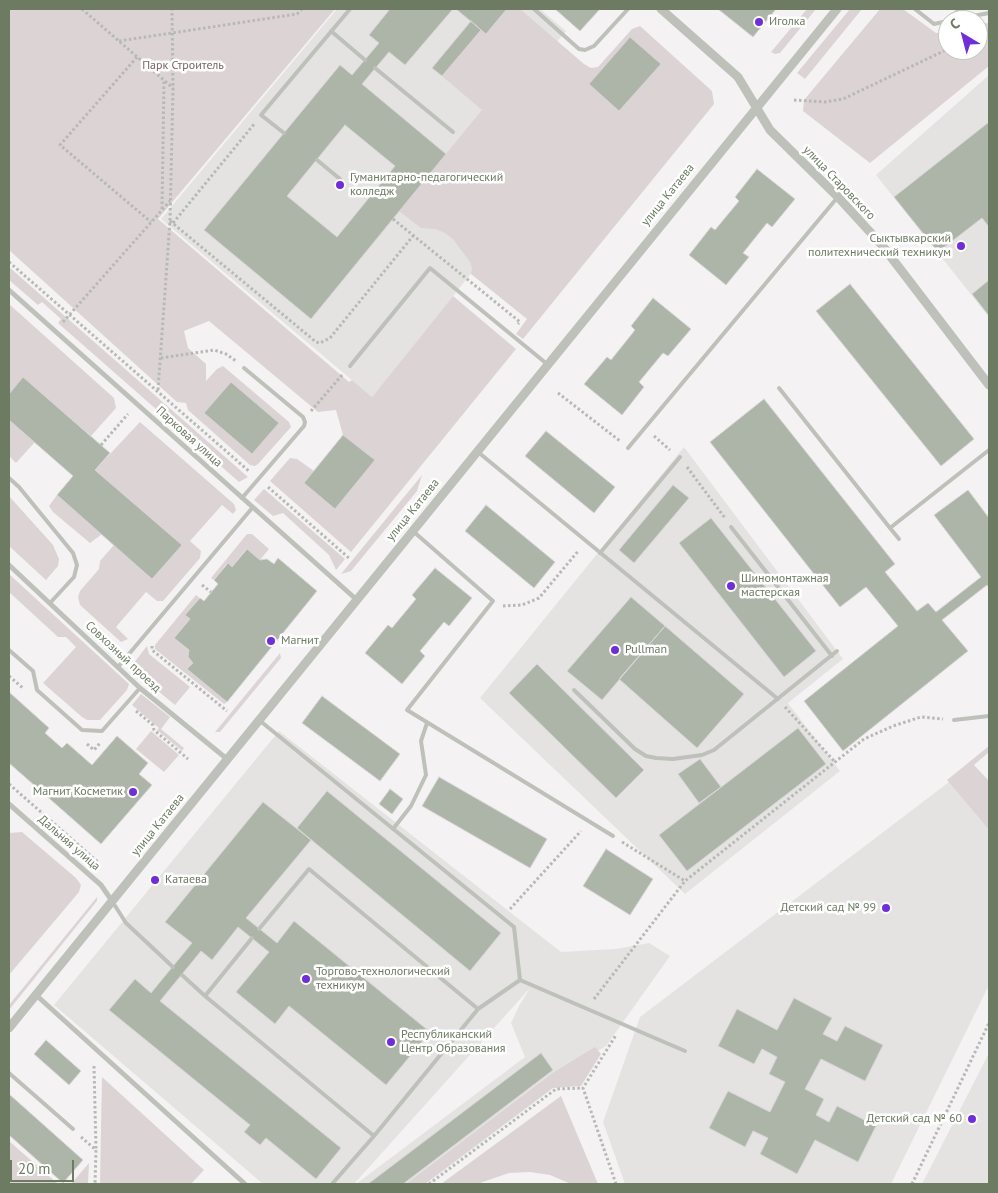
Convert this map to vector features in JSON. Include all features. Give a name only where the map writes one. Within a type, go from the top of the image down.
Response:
[{"type":"street","name":"улица Старовского","points":[[661,9],[738,77],[770,130],[838,197],[881,244],[989,385]]},
{"type":"street","name":"улица Катаева","points":[[9,1028],[756,106],[837,9]]},
{"type":"street","name":"Парковая улица","points":[[9,290],[356,600]]},
{"type":"street","name":"Совхозный проезд","points":[[9,565],[140,688],[227,759]]},
{"type":"street","name":"Дальняя улица","points":[[9,804],[102,885],[112,901]]},
{"type":"street","points":[[35,994],[245,1184]]},
{"type":"lane","points":[[284,133],[262,115],[350,9]]},
{"type":"lane","points":[[534,9],[579,49],[585,50],[594,46],[628,9]]},
{"type":"lane","points":[[915,9],[934,24],[938,23]]},
{"type":"lane","points":[[331,31],[365,60]]},
{"type":"lane","points":[[375,68],[453,132]]},
{"type":"lane","points":[[317,160],[340,179]]},
{"type":"lane","points":[[628,448],[838,197]]},
{"type":"lane","points":[[350,366],[430,268],[547,364]]},
{"type":"lane","points":[[242,498],[304,426],[304,419],[244,368]]},
{"type":"lane","points":[[779,388],[899,539]]},
{"type":"lane","points":[[890,528],[989,450]]},
{"type":"lane","points":[[476,451],[778,699]]},
{"type":"lane","points":[[600,553],[680,458]]},
{"type":"lane","points":[[9,478],[19,487],[73,553],[77,565],[74,577],[50,603]]},
{"type":"lane","points":[[118,667],[253,507]]},
{"type":"lane","points":[[731,527],[832,656]]},
{"type":"lane","points":[[412,530],[493,601],[407,710],[613,836]]},
{"type":"lane","points":[[9,650],[33,671],[37,690],[82,730],[102,730],[140,688]]},
{"type":"lane","points":[[574,690],[635,749],[646,756],[673,760],[702,755],[714,750],[838,651]]},
{"type":"lane","points":[[954,720],[989,716]]},
{"type":"lane","points":[[258,720],[514,927],[520,980]]},
{"type":"lane","points":[[393,829],[411,806],[426,776],[421,740],[428,723]]},
{"type":"lane","points":[[260,929],[309,869],[478,1009]]},
{"type":"lane","points":[[112,901],[126,923],[173,967]]},
{"type":"lane","points":[[204,996],[252,938]]},
{"type":"lane","points":[[182,975],[204,996],[374,1136]]},
{"type":"lane","points":[[520,980],[685,1051]]},
{"type":"lane","points":[[332,1184],[374,1136],[478,1009],[520,980]]},
{"type":"lane","points":[[9,1073],[73,1129]]},
{"type":"path","points":[[82,9],[173,89]]},
{"type":"path","points":[[9,262],[158,391],[172,222],[170,200],[173,89],[172,9]]},
{"type":"path","points":[[292,9],[297,14]]},
{"type":"path","points":[[119,41],[297,14],[302,9]]},
{"type":"path","points":[[794,100],[825,102],[842,99],[938,54]]},
{"type":"path","points":[[137,57],[60,145],[151,222]]},
{"type":"path","points":[[162,210],[164,81]]},
{"type":"path","points":[[172,222],[262,115]]},
{"type":"path","points":[[55,331],[170,200]]},
{"type":"path","points":[[172,222],[316,342],[320,343],[330,338],[413,236],[393,219]]},
{"type":"path","points":[[161,358],[214,350],[226,354],[244,368]]},
{"type":"path","points":[[304,419],[350,366]]},
{"type":"path","points":[[558,393],[628,448]]},
{"type":"path","points":[[101,445],[137,404]]},
{"type":"path","points":[[644,429],[680,458],[731,527]]},
{"type":"path","points":[[493,601],[504,607],[512,607],[522,606],[538,598],[586,542]]},
{"type":"path","points":[[201,584],[211,592]]},
{"type":"path","points":[[152,643],[152,650],[227,711]]},
{"type":"path","points":[[778,699],[835,762]]},
{"type":"path","points":[[587,1008],[685,881],[864,739],[893,726],[921,717],[954,720]]},
{"type":"path","points":[[9,784],[99,863]]},
{"type":"path","points":[[502,917],[590,822]]},
{"type":"path","points":[[613,836],[685,881]]},
{"type":"path","points":[[583,1088],[624,1024]]},
{"type":"path","points":[[912,1184],[989,1024]]},
{"type":"path","points":[[94,1048],[95,1184]]},
{"type":"path","points":[[428,1184],[556,1089],[583,1088]]},
{"type":"path","points":[[583,1088],[616,1184]]},
{"type":"path","points":[[73,1129],[96,1150]]},
{"type":"shaded area","name":"Гуманитарно-педагогический колледж","points":[[337,9],[540,9],[566,31],[460,159],[522,210],[372,397],[161,219]]},
{"type":"shaded area","name":"Сыктывкарский политехнический техникум","points":[[989,75],[989,317],[876,175]]},
{"type":"shaded area","points":[[684,447],[843,659],[788,703],[840,771],[685,894],[480,698]]},
{"type":"shaded area","name":"Торгово-технологический техникум","points":[[279,731],[561,952],[616,949],[649,943],[670,956],[606,1046],[563,1072],[414,1184],[356,1184],[525,1057],[511,1023],[530,988],[354,1184],[263,1184],[54,1005]]},
{"type":"shaded area","name":"Детский сад № 99","points":[[949,782],[989,830],[989,985],[891,1184],[625,1184],[603,1122],[640,1017]]},
{"type":"shaded area","name":"Детский сад № 60","points":[[989,1053],[989,1184],[922,1184]]},
{"type":"green space","name":"Парк Строитель","points":[[9,9],[335,9],[158,219],[349,382],[352,380],[372,397],[453,296],[516,349],[351,552],[270,481],[290,458],[297,459],[314,471],[343,435],[336,410],[318,412],[209,321],[184,331],[188,348],[206,364],[206,381],[217,369],[223,366],[289,422],[291,427],[258,464],[255,466],[250,465],[188,410],[186,403],[177,402],[9,250]]},
{"type":"green space","points":[[504,9],[520,9],[591,68],[598,67],[632,29],[640,26],[712,91],[714,104],[523,339],[516,334],[527,319],[471,274],[470,262],[453,239],[435,229],[421,228],[399,211],[482,110],[442,76],[481,30],[486,34],[506,10]]},
{"type":"green space","points":[[807,9],[816,9],[780,53],[775,54],[771,52]]},
{"type":"green space","points":[[850,9],[862,9],[805,79],[797,73]]},
{"type":"green space","points":[[880,9],[903,9],[938,33],[938,60],[988,60],[989,23],[989,66],[870,163],[803,111],[804,100]]},
{"type":"green space","points":[[9,267],[248,477],[239,482],[58,323],[61,319],[42,302],[38,305],[9,280]]},
{"type":"green space","points":[[9,304],[114,398],[116,408],[91,436],[23,378],[9,394]]},
{"type":"green space","points":[[9,420],[35,442],[16,463],[9,456]]},
{"type":"green space","points":[[140,422],[234,504],[236,510],[233,514],[222,505],[190,541],[201,551],[200,558],[163,601],[157,601],[146,592],[116,627],[128,639],[121,642],[80,605],[78,597],[80,591],[99,569],[100,561],[114,545],[181,545],[95,470]]},
{"type":"green space","points":[[422,475],[417,491],[351,571],[341,574]]},
{"type":"green space","points":[[264,489],[345,559],[336,570],[329,555],[283,513],[273,516],[254,500]]},
{"type":"green space","points":[[57,495],[102,534],[90,543],[53,512],[49,506]]},
{"type":"green space","points":[[9,496],[53,545],[59,559],[58,566],[46,580],[9,546]]},
{"type":"green space","points":[[247,534],[252,534],[269,549],[260,560],[246,549],[232,567],[227,563],[214,580],[211,578]]},
{"type":"green space","points":[[9,574],[129,684],[127,690],[100,720],[87,720],[82,717],[43,683],[76,647],[66,637],[58,637],[9,592]]},
{"type":"green space","points":[[196,595],[200,598],[186,615],[190,619],[174,638],[189,650],[188,657],[193,663],[188,669],[227,702],[224,704],[155,649],[155,645]]},
{"type":"green space","points":[[147,646],[149,654],[190,687],[175,705],[130,668]]},
{"type":"green space","points":[[280,653],[281,658],[220,732],[215,732]]},
{"type":"green space","points":[[141,694],[170,717],[161,729],[184,748],[182,751],[132,705]]},
{"type":"green space","points":[[151,731],[179,755],[164,772],[136,749]]},
{"type":"green space","points":[[989,746],[989,752],[974,765],[989,781],[989,830],[947,780]]},
{"type":"green space","points":[[22,832],[76,878],[81,885],[79,892],[9,975],[9,833]]},
{"type":"green space","points":[[97,897],[97,901],[9,1010],[9,1005]]},
{"type":"green space","points":[[595,1047],[601,1054],[581,1086],[553,1088],[425,1184],[406,1184],[554,1072]]},
{"type":"green space","points":[[102,1077],[204,1170],[191,1184],[100,1184]]},
{"type":"green space","points":[[561,1096],[598,1184],[571,1184],[550,1175],[530,1172],[509,1173],[477,1184],[441,1184]]},
{"type":"green space","points":[[9,1141],[58,1184],[9,1184]]},
{"type":"green space","points":[[89,1163],[88,1184],[71,1184]]},
{"type":"building","points":[[390,9],[453,9],[405,65],[389,52],[362,84],[446,154],[311,319],[204,230],[340,65],[352,75],[379,43],[369,35]],"holes":[[[345,125],[395,166],[337,237],[287,196]]]},
{"type":"building","points":[[456,9],[504,9],[506,10],[486,34]]},
{"type":"building","points":[[555,9],[600,9],[580,31]]},
{"type":"building","points":[[718,9],[776,9],[753,37]]},
{"type":"building","points":[[471,21],[481,30],[442,76],[432,68]]},
{"type":"building","points":[[630,37],[661,64],[619,111],[589,84]]},
{"type":"building","points":[[989,122],[989,227],[982,218],[938,252],[894,197]]},
{"type":"building","points":[[757,169],[795,199],[772,227],[767,223],[743,253],[749,257],[726,285],[689,255],[711,227],[715,230],[739,201],[735,197]]},
{"type":"building","points":[[989,280],[989,316],[972,294]]},
{"type":"building","points":[[850,284],[974,439],[941,466],[816,311]]},
{"type":"building","points":[[653,298],[691,329],[668,356],[663,353],[639,382],[644,387],[622,415],[584,384],[607,357],[611,360],[635,330],[631,326]]},
{"type":"building","points":[[23,377],[110,453],[95,470],[182,545],[152,579],[57,495],[73,476],[9,420],[9,394]]},
{"type":"building","points":[[231,382],[279,423],[252,454],[204,413]]},
{"type":"building","points":[[764,399],[895,564],[885,572],[917,611],[928,603],[936,612],[981,577],[934,515],[968,490],[989,518],[989,588],[987,585],[942,620],[968,651],[843,751],[804,701],[898,626],[866,587],[840,607],[710,442]]},
{"type":"building","points":[[546,431],[615,487],[594,513],[525,456]]},
{"type":"building","points":[[343,435],[375,460],[335,509],[304,483]]},
{"type":"building","points":[[673,485],[689,498],[634,563],[619,550]]},
{"type":"building","points":[[486,505],[555,562],[534,588],[465,531]]},
{"type":"building","points":[[711,518],[816,651],[784,677],[679,543]]},
{"type":"building","points":[[247,549],[260,560],[267,559],[274,564],[278,558],[317,591],[227,702],[187,669],[193,663],[188,657],[189,650],[174,638],[190,619],[185,615],[200,598],[204,601],[218,584],[214,580],[228,563],[232,567]]},
{"type":"building","points":[[435,568],[472,598],[449,626],[444,622],[420,651],[425,656],[402,684],[365,653],[388,625],[392,628],[416,599],[412,595]]},
{"type":"building","points":[[631,597],[665,626],[602,700],[567,671]]},
{"type":"building","points":[[665,626],[744,694],[697,748],[619,679]]},
{"type":"building","points":[[537,664],[644,770],[616,798],[509,693]]},
{"type":"building","points":[[9,692],[49,728],[45,733],[62,748],[67,743],[92,765],[117,736],[148,763],[139,774],[152,785],[101,844],[9,763]]},
{"type":"building","points":[[322,696],[400,754],[380,781],[302,723]]},
{"type":"building","points":[[798,728],[826,764],[687,871],[659,835]]},
{"type":"building","points":[[700,759],[721,787],[699,803],[678,774]]},
{"type":"building","points":[[439,777],[547,839],[530,868],[422,806]]},
{"type":"building","points":[[390,789],[403,799],[392,814],[379,804]]},
{"type":"building","points":[[327,791],[501,933],[470,971],[297,828]]},
{"type":"building","points":[[263,802],[311,840],[246,918],[277,943],[294,921],[430,1032],[386,1085],[289,1006],[275,1024],[236,992],[269,952],[238,927],[212,960],[201,951],[160,1001],[341,1148],[316,1179],[266,1138],[260,1145],[244,1132],[250,1125],[109,1010],[135,979],[151,993],[192,943],[165,922]]},
{"type":"building","points":[[606,849],[653,879],[630,915],[583,886]]},
{"type":"building","points":[[794,998],[832,1018],[823,1034],[837,1041],[845,1026],[883,1045],[865,1081],[821,1059],[805,1089],[824,1099],[816,1115],[829,1122],[837,1106],[876,1126],[858,1162],[815,1140],[797,1174],[760,1154],[768,1138],[753,1131],[745,1147],[709,1128],[728,1091],[770,1112],[785,1082],[769,1074],[777,1057],[762,1049],[754,1064],[718,1046],[737,1009],[777,1030]]},
{"type":"building","points":[[46,1040],[81,1071],[69,1085],[34,1054]]},
{"type":"building","points":[[541,1053],[553,1070],[403,1184],[368,1184]]},
{"type":"building","points":[[9,1094],[83,1160],[63,1183],[9,1135]]},
{"type":"place","name":"Иголка","points":[[759,22]]},
{"type":"place","name":"Гуманитарно-педагогический колледж","points":[[340,185]]},
{"type":"place","name":"Сыктывкарский политехнический техникум","points":[[961,246]]},
{"type":"place","name":"Шиномонтажная мастерская","points":[[731,586]]},
{"type":"place","name":"Магнит","points":[[271,641]]},
{"type":"place","name":"Pullman","points":[[615,650]]},
{"type":"place","name":"Магнит Косметик","points":[[133,792]]},
{"type":"place","name":"Катаева","points":[[155,880]]},
{"type":"place","name":"Детский сад № 99","points":[[886,908]]},
{"type":"place","name":"Торгово-технологический техникум","points":[[306,979]]},
{"type":"place","name":"Республиканский Центр Образования","points":[[391,1042]]},
{"type":"place","name":"Детский сад № 60","points":[[972,1119]]}]
